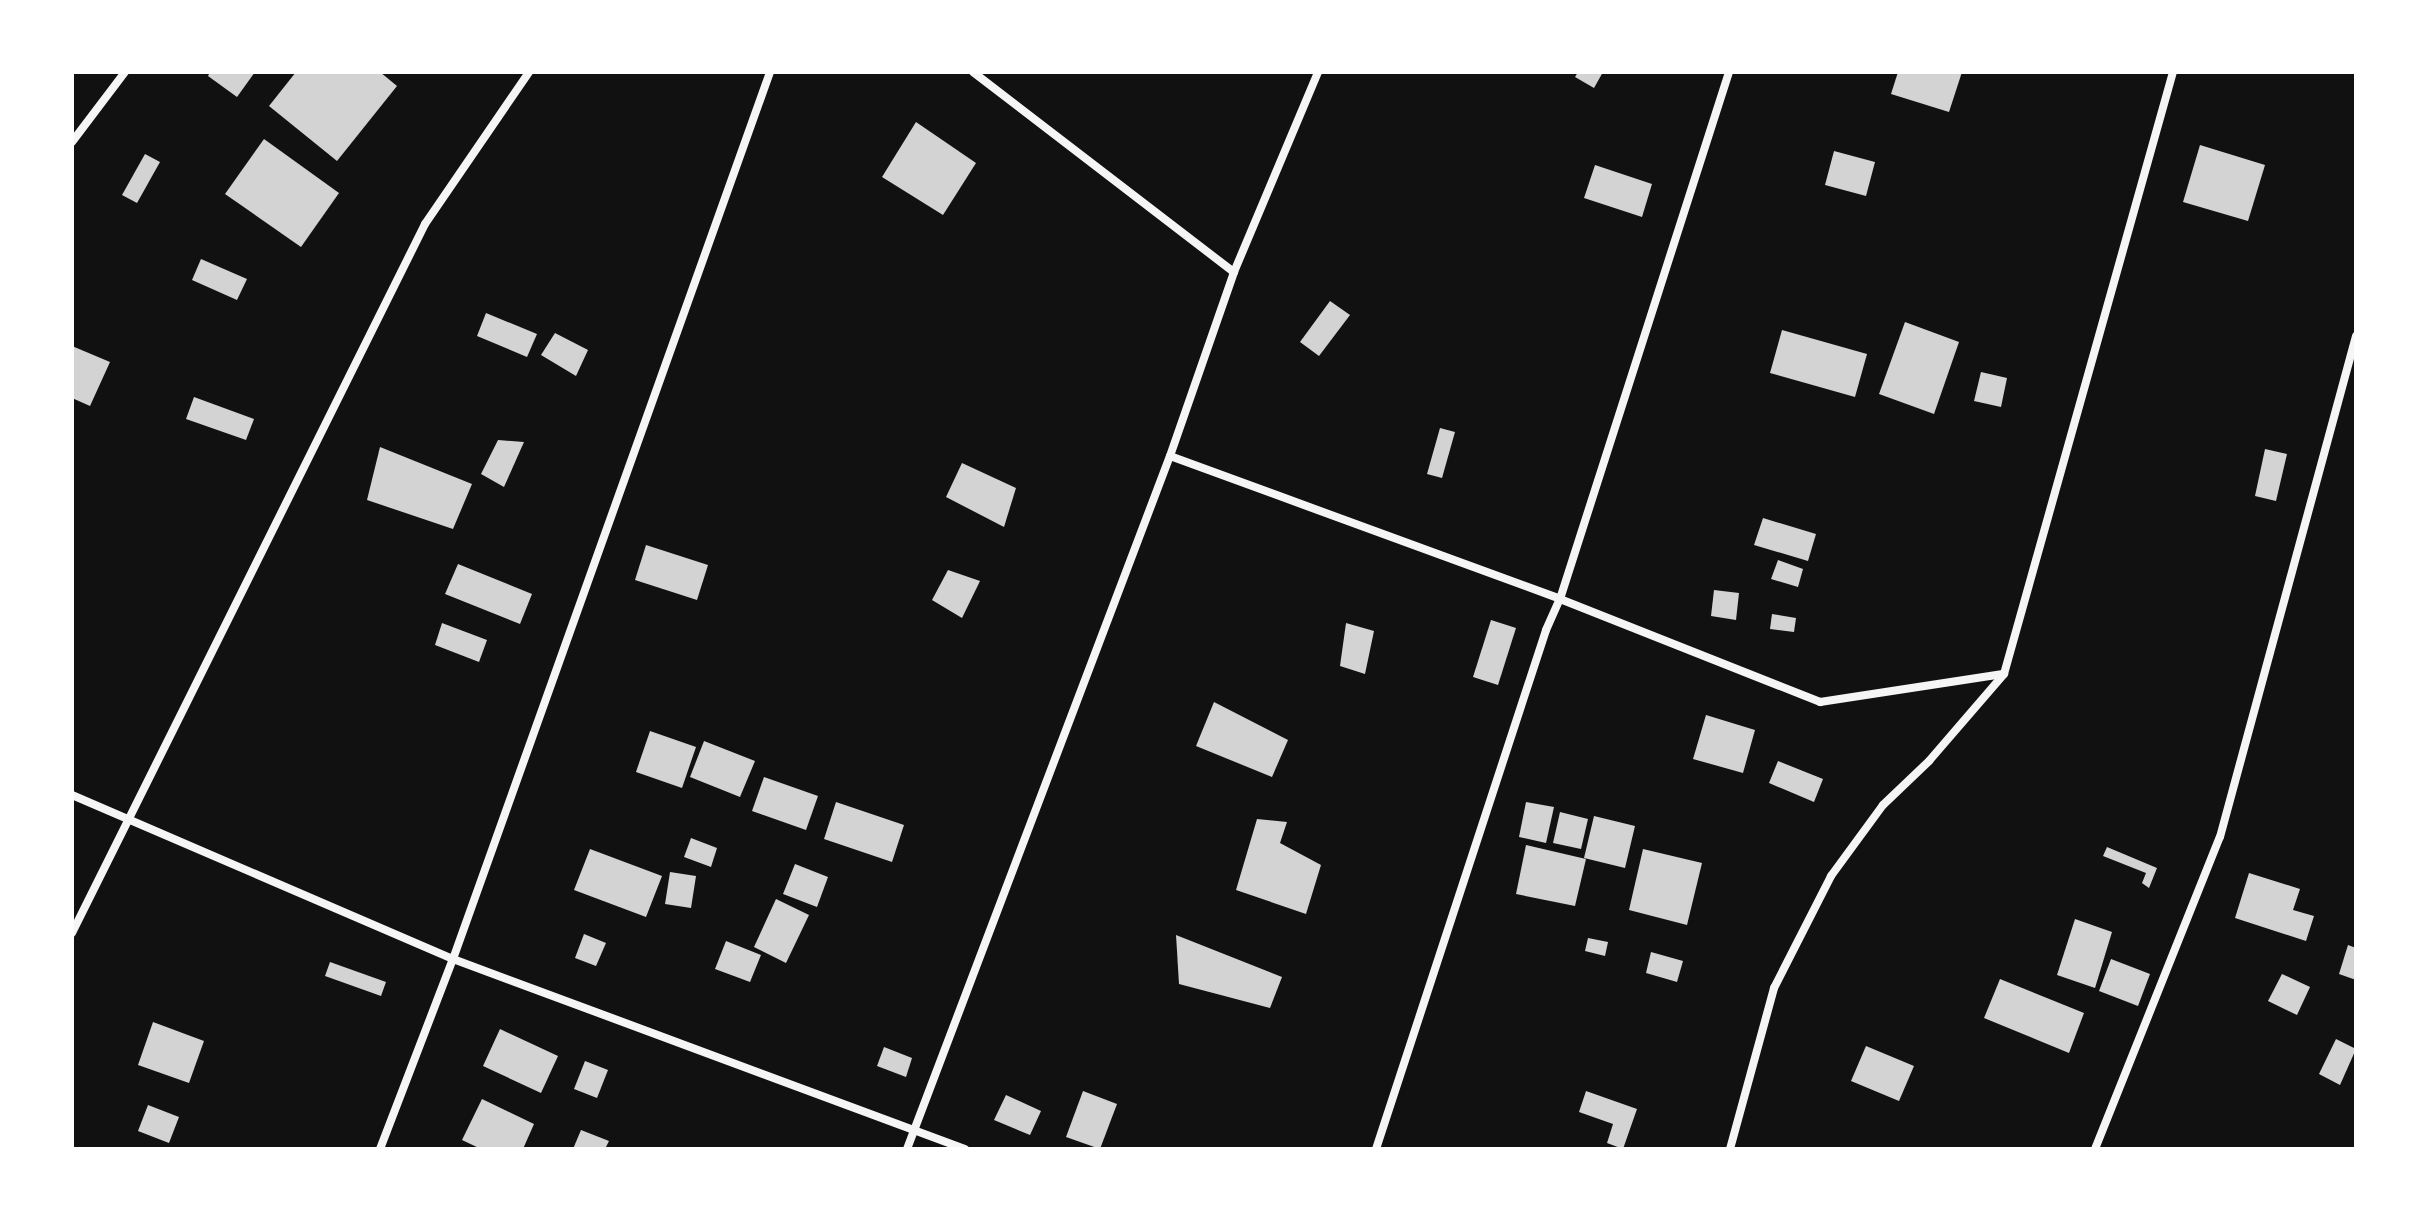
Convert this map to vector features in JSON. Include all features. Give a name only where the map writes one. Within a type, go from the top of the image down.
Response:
[{"type":"street","points":[[72,142],[125,72]]},
{"type":"street","points":[[72,933],[425,224],[529,72]]},
{"type":"street","points":[[380,1149],[453,959],[770,72]]},
{"type":"street","points":[[973,72],[1234,272]]},
{"type":"street","points":[[907,1149],[1170,456],[1234,272],[1318,72]]},
{"type":"street","points":[[1376,1149],[1546,630],[1560,599],[1729,72]]},
{"type":"street","points":[[1730,1149],[1774,988],[1831,876],[1883,805],[1929,761],[2004,674],[2173,72]]},
{"type":"street","points":[[2095,1149],[2220,837],[2356,336]]},
{"type":"street","points":[[1170,456],[1560,599],[1820,702],[2004,674]]},
{"type":"street","points":[[72,795],[453,959],[965,1149]]},
{"type":"building","points":[[210,72],[255,72],[237,97],[208,76]]},
{"type":"building","points":[[296,72],[380,72],[397,86],[337,161],[269,106]]},
{"type":"building","points":[[1578,72],[1603,72],[1594,88],[1575,77]]},
{"type":"building","points":[[1898,72],[1962,72],[1949,112],[1891,94]]},
{"type":"building","points":[[916,122],[976,163],[943,215],[882,177]]},
{"type":"building","points":[[264,139],[339,193],[301,247],[225,194]]},
{"type":"building","points":[[2200,145],[2265,165],[2248,221],[2183,202]]},
{"type":"building","points":[[1834,151],[1875,162],[1866,196],[1825,185]]},
{"type":"building","points":[[145,154],[160,162],[137,203],[122,195]]},
{"type":"building","points":[[1595,165],[1652,184],[1642,217],[1584,198]]},
{"type":"building","points":[[201,259],[247,279],[237,300],[192,280]]},
{"type":"building","points":[[1330,301],[1350,315],[1319,356],[1300,342]]},
{"type":"building","points":[[486,313],[537,334],[527,357],[477,336]]},
{"type":"building","points":[[1905,322],[1959,342],[1934,414],[1879,394]]},
{"type":"building","points":[[1782,330],[1867,354],[1855,397],[1770,373]]},
{"type":"building","points":[[555,333],[588,350],[576,376],[541,355]]},
{"type":"building","points":[[72,346],[110,362],[90,406],[72,398]]},
{"type":"building","points":[[1981,372],[2007,378],[2001,407],[1974,401]]},
{"type":"building","points":[[194,397],[254,419],[246,440],[186,419]]},
{"type":"building","points":[[1440,428],[1455,432],[1442,478],[1427,474]]},
{"type":"building","points":[[498,440],[524,442],[504,487],[481,474]]},
{"type":"building","points":[[380,447],[472,484],[453,529],[367,500]]},
{"type":"building","points":[[2265,449],[2287,454],[2276,501],[2255,496]]},
{"type":"building","points":[[962,463],[1016,488],[1004,527],[946,497]]},
{"type":"building","points":[[1763,518],[1816,534],[1808,561],[1754,545]]},
{"type":"building","points":[[646,545],[708,565],[697,600],[635,580]]},
{"type":"building","points":[[1778,560],[1803,569],[1798,587],[1771,579]]},
{"type":"building","points":[[458,564],[532,594],[520,624],[445,594]]},
{"type":"building","points":[[948,570],[980,581],[962,618],[932,600]]},
{"type":"building","points":[[1714,590],[1739,593],[1736,620],[1711,616]]},
{"type":"building","points":[[1772,614],[1796,618],[1794,632],[1770,629]]},
{"type":"building","points":[[1491,620],[1516,628],[1498,685],[1473,677]]},
{"type":"building","points":[[442,623],[487,640],[479,662],[435,645]]},
{"type":"building","points":[[1346,623],[1374,631],[1365,674],[1340,666]]},
{"type":"building","points":[[1214,702],[1288,740],[1272,777],[1196,746]]},
{"type":"building","points":[[1706,715],[1755,730],[1743,773],[1693,759]]},
{"type":"building","points":[[650,731],[696,747],[682,788],[636,772]]},
{"type":"building","points":[[704,741],[755,761],[740,797],[690,777]]},
{"type":"building","points":[[1778,761],[1823,779],[1814,802],[1769,783]]},
{"type":"building","points":[[764,777],[818,796],[806,830],[752,811]]},
{"type":"building","points":[[836,802],[904,825],[892,862],[824,839]]},
{"type":"building","points":[[1526,802],[1554,807],[1546,843],[1519,837]]},
{"type":"building","points":[[1560,812],[1588,819],[1581,849],[1553,843]]},
{"type":"building","points":[[1594,816],[1635,826],[1625,868],[1584,858]]},
{"type":"building","points":[[1257,819],[1287,822],[1280,843],[1321,865],[1306,914],[1236,890]]},
{"type":"building","points":[[691,838],[717,848],[711,867],[684,857]]},
{"type":"building","points":[[1526,845],[1586,859],[1575,906],[1516,894]]},
{"type":"building","points":[[2107,847],[2157,868],[2149,888],[2142,883],[2146,873],[2103,856]]},
{"type":"building","points":[[590,849],[662,876],[646,917],[574,890]]},
{"type":"building","points":[[1643,849],[1702,863],[1687,925],[1629,910]]},
{"type":"building","points":[[795,864],[828,877],[817,907],[783,894]]},
{"type":"building","points":[[670,872],[696,876],[691,908],[665,904]]},
{"type":"building","points":[[2249,873],[2300,889],[2293,910],[2314,916],[2306,941],[2235,918]]},
{"type":"building","points":[[776,899],[809,915],[786,963],[754,947]]},
{"type":"building","points":[[2075,919],[2112,932],[2095,988],[2057,975]]},
{"type":"building","points":[[584,934],[606,943],[596,966],[575,958]]},
{"type":"building","points":[[1176,935],[1282,977],[1270,1008],[1179,984]]},
{"type":"building","points":[[1588,938],[1608,942],[1605,956],[1585,951]]},
{"type":"building","points":[[726,941],[761,955],[750,982],[715,969]]},
{"type":"building","points":[[2348,945],[2356,948],[2356,980],[2339,974]]},
{"type":"building","points":[[1651,952],[1683,961],[1677,982],[1646,973]]},
{"type":"building","points":[[2111,959],[2150,974],[2138,1006],[2099,991]]},
{"type":"building","points":[[330,962],[386,982],[381,996],[325,976]]},
{"type":"building","points":[[2282,974],[2310,987],[2297,1015],[2268,1001]]},
{"type":"building","points":[[2000,979],[2084,1013],[2069,1053],[1984,1018]]},
{"type":"building","points":[[153,1022],[204,1041],[189,1083],[138,1065]]},
{"type":"building","points":[[500,1029],[558,1056],[541,1093],[483,1066]]},
{"type":"building","points":[[2336,1039],[2356,1049],[2340,1085],[2319,1074]]},
{"type":"building","points":[[1866,1046],[1914,1066],[1899,1101],[1851,1081]]},
{"type":"building","points":[[884,1047],[912,1058],[906,1077],[877,1066]]},
{"type":"building","points":[[585,1061],[608,1070],[597,1098],[574,1089]]},
{"type":"building","points":[[1083,1091],[1117,1104],[1100,1149],[1066,1137]]},
{"type":"building","points":[[1586,1091],[1637,1109],[1623,1149],[1607,1143],[1613,1124],[1579,1112]]},
{"type":"building","points":[[1006,1095],[1041,1111],[1030,1135],[994,1120]]},
{"type":"building","points":[[482,1099],[534,1124],[523,1149],[481,1149],[462,1140]]},
{"type":"building","points":[[148,1105],[179,1117],[169,1143],[138,1131]]},
{"type":"building","points":[[581,1130],[609,1141],[605,1149],[573,1149]]}]
